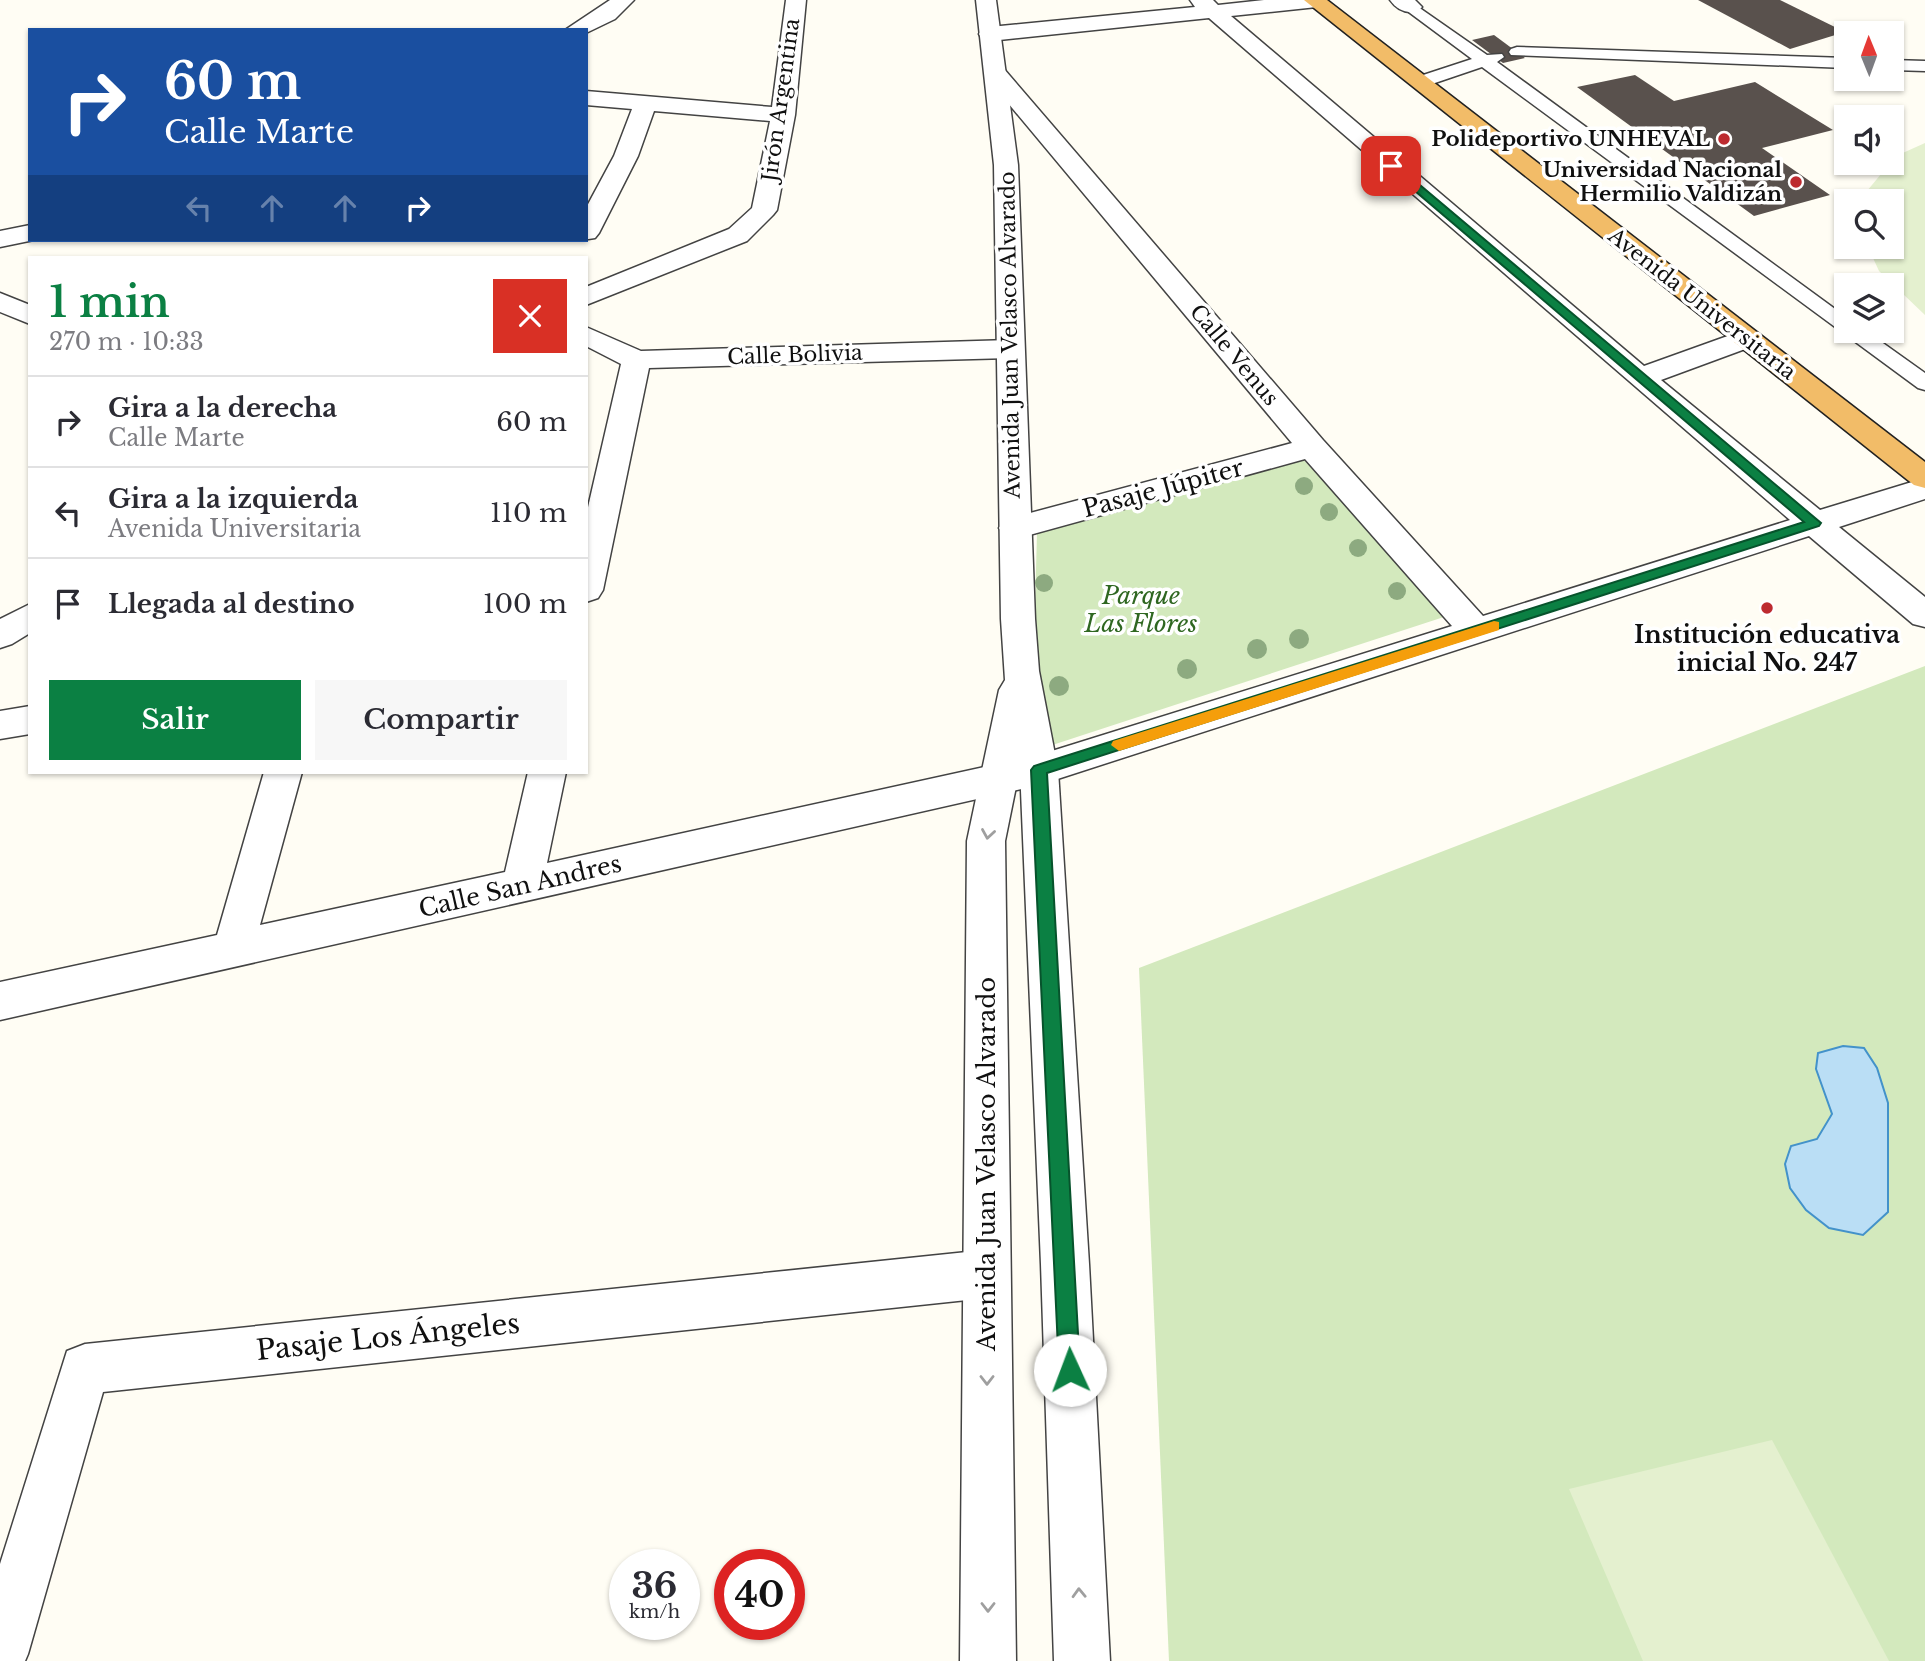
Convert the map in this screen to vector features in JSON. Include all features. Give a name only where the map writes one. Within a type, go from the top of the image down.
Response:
[{"type":"highway","name":"Avenida Universitaria","points":[[1315,1],[1925,478]]},
{"type":"street","points":[[580,28],[607,14],[623,0]]},
{"type":"street","name":"Jirón Argentina","points":[[588,296],[738,235],[764,210],[783,115],[796,0]]},
{"type":"street","name":"Avenida Juan Velasco Alvarado","points":[[986,0],[1006,165],[1021,671],[1019,774],[1064,1237],[1082,1661]]},
{"type":"street","points":[[990,34],[1208,6],[1315,1]]},
{"type":"street","points":[[1208,6],[1640,378],[1925,615]]},
{"type":"street","name":"Calle Venus","points":[[996,74],[1312,447],[1477,631]]},
{"type":"street","points":[[588,98],[783,115]]},
{"type":"street","points":[[588,229],[626,156],[645,104]]},
{"type":"street","points":[[0,239],[28,233]]},
{"type":"street","points":[[0,301],[28,315]]},
{"type":"street","name":"Calle Bolivia","points":[[588,336],[636,360],[1010,349]]},
{"type":"street","points":[[1640,378],[1746,339]]},
{"type":"street","points":[[588,581],[636,360]]},
{"type":"street","name":"Pasaje Júpiter","points":[[1015,528],[1312,447]]},
{"type":"street","name":"Calle San Andres","points":[[0,1000],[1019,774],[1925,488]]},
{"type":"street","points":[[0,635],[28,617]]},
{"type":"street","points":[[0,725],[28,720]]},
{"type":"street","points":[[233,950],[282,774]]},
{"type":"street","points":[[522,886],[547,774]]},
{"type":"street","name":"Avenida Juan Velasco Alvarado","points":[[988,1661],[986,841],[1019,774]]},
{"type":"street","name":"Pasaje Los Ángeles","points":[[0,1654],[85,1369],[986,1274]]},
{"type":"lane","points":[[1406,4],[1490,59],[1834,317]]},
{"type":"lane","points":[[1517,52],[1834,63]]},
{"type":"lane","points":[[1420,82],[1490,59]]},
{"type":"lane","points":[[1904,65],[1925,66]]},
{"type":"lane","points":[[1870,343],[1925,383]]},
{"type":"green space","points":[[1925,143],[1925,315],[1904,295],[1904,273],[1881,273],[1874,259],[1904,259],[1904,189],[1869,189],[1880,175],[1904,175],[1904,152]]},
{"type":"green space","name":"Parque Las Flores","points":[[1300,456],[1450,615],[1031,752],[1037,533]]},
{"type":"green space","points":[[1925,666],[1925,1661],[1169,1661],[1139,968]]},
{"type":"green space","points":[[1772,1440],[1889,1661],[1643,1661],[1569,1489]]},
{"type":"water","points":[[1843,1046],[1864,1048],[1877,1068],[1888,1103],[1888,1212],[1863,1235],[1829,1228],[1806,1210],[1790,1188],[1785,1164],[1791,1146],[1817,1139],[1832,1114],[1816,1069],[1818,1053]]},
{"type":"building","points":[[1698,0],[1780,0],[1834,27],[1834,35],[1790,49]]},
{"type":"building","points":[[1494,35],[1525,58],[1503,63],[1472,40]]},
{"type":"building","name":"Polideportivo UNHEVAL","points":[[1635,75],[1674,101],[1755,82],[1833,130],[1762,148],[1830,195],[1754,216],[1577,87]]},
{"type":"slow traffic","points":[[1119,745],[1494,626]]},
{"type":"place","name":"Polideportivo UNHEVAL","points":[[1724,139]]},
{"type":"place","name":"Universidad Nacional Hermilio Valdizán","points":[[1796,182]]},
{"type":"place","name":"Institución educativa inicial No. 247","points":[[1767,608]]},
{"type":"route","points":[[1070,1370],[1039,770],[1814,523],[1391,166]]}]
